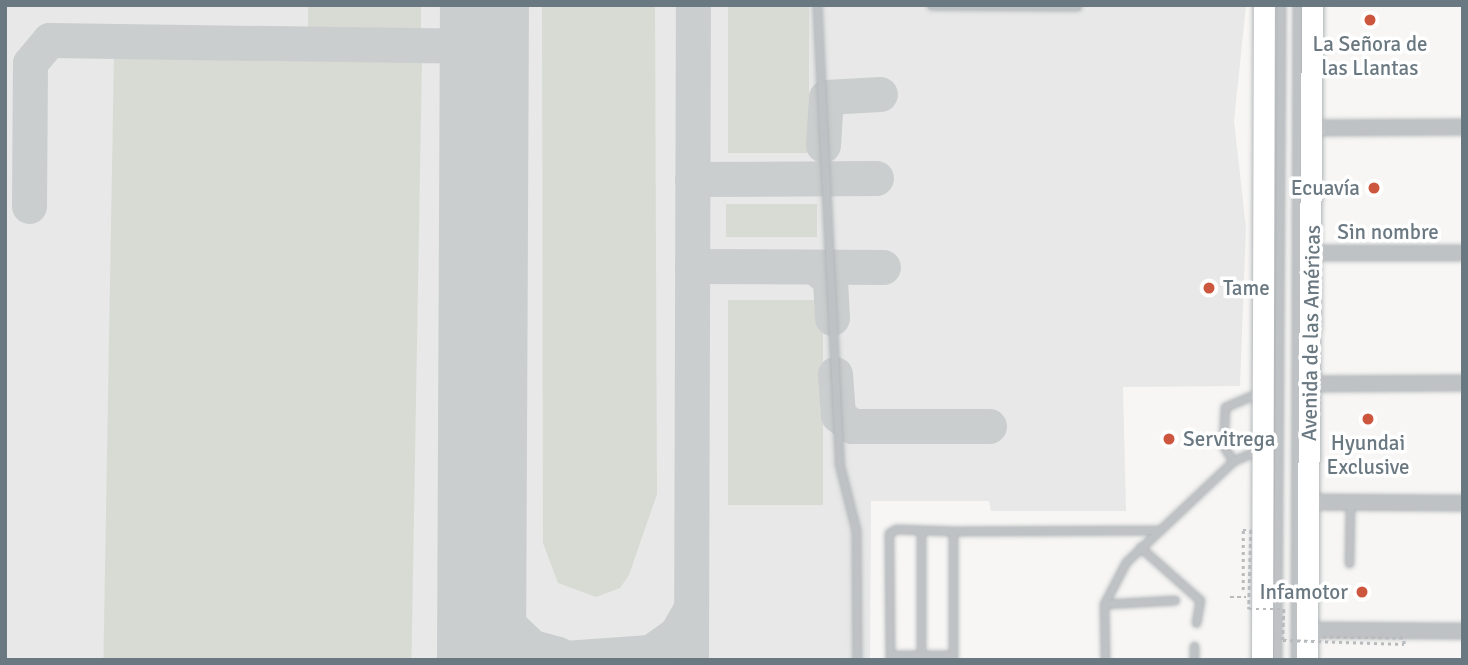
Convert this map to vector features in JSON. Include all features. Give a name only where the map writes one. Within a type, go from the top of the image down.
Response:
[{"type":"main road","points":[[1262,660],[1264,5]]},
{"type":"main road","name":"Avenida de las Américas","points":[[1307,660],[1313,633],[1308,502],[1312,5]]},
{"type":"street","points":[[1312,128],[1463,127]]},
{"type":"street","name":"Sin nombre","points":[[1312,253],[1463,253]]},
{"type":"street","points":[[1310,384],[1463,383]]},
{"type":"street","points":[[1308,502],[1463,503]]},
{"type":"street","points":[[1313,633],[1463,631]]},
{"type":"lane","points":[[817,5],[839,463],[856,530],[857,660]]},
{"type":"lane","points":[[931,5],[1077,6]]},
{"type":"lane","name":"Avenida de las Américas","points":[[1277,660],[1281,5]]},
{"type":"lane","name":"Avenida de las Américas","points":[[1295,660],[1297,5]]},
{"type":"lane","points":[[1233,461],[1223,445],[1225,407],[1264,391]]},
{"type":"lane","points":[[1105,660],[1104,604],[1140,547],[1233,461],[1264,447]]},
{"type":"lane","points":[[1349,563],[1350,502]]},
{"type":"lane","points":[[953,531],[953,657],[890,657],[889,533],[921,531],[1159,530]]},
{"type":"lane","points":[[921,531],[921,657]]},
{"type":"lane","points":[[1140,547],[1200,600],[1196,624]]},
{"type":"lane","points":[[1104,604],[1175,600]]},
{"type":"lane","points":[[1194,646],[1194,660]]},
{"type":"path","points":[[1243,597],[1243,530],[1251,530],[1249,608],[1284,609],[1283,639],[1404,643],[1403,638],[1313,633]]},
{"type":"shaded area","points":[[5,5],[1246,5],[1234,121],[1246,228],[1240,386],[1123,387],[1126,511],[991,511],[989,501],[871,501],[870,660],[5,660]]},
{"type":"shaded area","points":[[308,5],[421,5],[421,29],[308,29]]},
{"type":"shaded area","points":[[542,5],[655,6],[657,494],[629,575],[620,588],[596,597],[558,583],[543,543]]},
{"type":"shaded area","points":[[728,5],[809,5],[809,153],[728,153]]},
{"type":"shaded area","points":[[114,54],[422,59],[411,660],[103,660]]},
{"type":"shaded area","points":[[726,204],[817,204],[817,237],[726,237]]},
{"type":"shaded area","points":[[728,300],[823,300],[823,505],[728,505]]},
{"type":"taxiway","points":[[691,660],[693,5]]},
{"type":"taxiway","points":[[29,206],[30,63],[49,40],[484,46]]},
{"type":"taxiway","points":[[823,145],[826,97],[880,94]]},
{"type":"taxiway","points":[[692,179],[876,178]]},
{"type":"taxiway","points":[[692,266],[883,267]]},
{"type":"taxiway","points":[[815,267],[830,280],[832,318]]},
{"type":"taxiway","points":[[835,374],[838,415],[852,426],[989,426]]},
{"type":"taxiway","points":[[482,561],[501,617],[532,647],[558,654]]},
{"type":"taxiway","points":[[536,660],[650,652],[676,634],[691,608]]},
{"type":"runway","points":[[481,660],[484,5]]},
{"type":"place","name":"La Señora de las Llantas","points":[[1370,20]]},
{"type":"place","name":"Ecuavía","points":[[1374,188]]},
{"type":"place","name":"Tame","points":[[1209,288]]},
{"type":"place","name":"Hyundai Exclusive","points":[[1368,419]]},
{"type":"place","name":"Servitrega","points":[[1169,439]]},
{"type":"place","name":"Infamotor","points":[[1362,592]]}]
